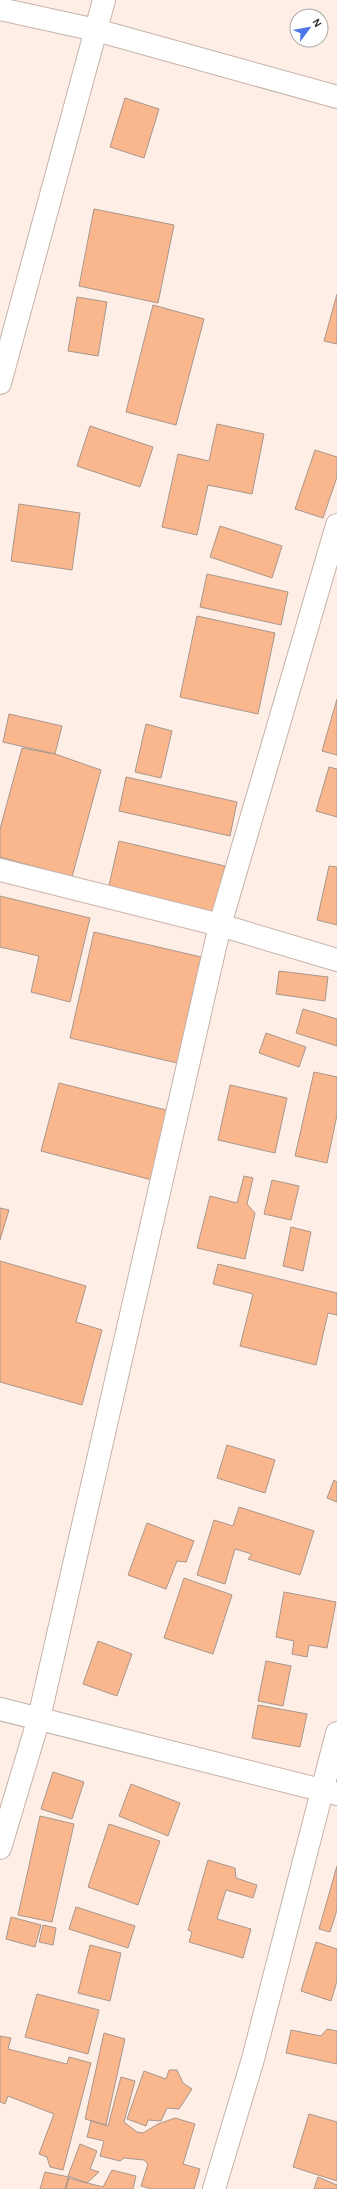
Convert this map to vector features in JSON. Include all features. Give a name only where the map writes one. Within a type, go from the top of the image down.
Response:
[{"type":"street","points":[[0,384],[104,0]]},
{"type":"street","points":[[0,9],[96,30],[337,97]]},
{"type":"street","points":[[0,1848],[39,1718],[220,925],[337,525]]},
{"type":"street","points":[[0,870],[220,925],[337,960]]},
{"type":"street","points":[[0,1709],[329,1792]]},
{"type":"street","points":[[214,2189],[253,2059],[329,1792],[337,1733]]},
{"type":"building","points":[[125,98],[159,109],[144,158],[110,147]]},
{"type":"building","points":[[94,209],[174,225],[158,303],[79,286]]},
{"type":"building","points":[[337,294],[337,344],[324,341]]},
{"type":"building","points":[[77,297],[107,302],[98,356],[68,351]]},
{"type":"building","points":[[153,305],[204,319],[176,425],[126,412]]},
{"type":"building","points":[[217,424],[264,434],[252,494],[208,485],[197,535],[162,527],[178,454],[209,461]]},
{"type":"building","points":[[90,426],[153,447],[140,487],[77,466]]},
{"type":"building","points":[[315,450],[337,457],[337,477],[323,518],[295,509]]},
{"type":"building","points":[[19,504],[80,513],[72,570],[11,561]]},
{"type":"building","points":[[220,526],[282,546],[272,578],[210,557]]},
{"type":"building","points":[[207,574],[288,592],[281,625],[200,607]]},
{"type":"building","points":[[197,616],[275,633],[258,714],[180,697]]},
{"type":"building","points":[[337,699],[337,755],[322,751]]},
{"type":"building","points":[[9,714],[62,726],[55,754],[3,742]]},
{"type":"building","points":[[146,724],[172,731],[161,778],[135,772]]},
{"type":"building","points":[[22,748],[55,754],[101,770],[72,877],[0,857],[0,829]]},
{"type":"building","points":[[329,767],[337,769],[337,817],[316,811]]},
{"type":"building","points":[[126,777],[237,802],[230,836],[119,811]]},
{"type":"building","points":[[119,841],[225,866],[213,915],[108,890]]},
{"type":"building","points":[[329,866],[337,867],[337,925],[317,920]]},
{"type":"building","points":[[0,896],[90,918],[70,1002],[31,992],[39,956],[0,947]]},
{"type":"building","points":[[94,932],[201,957],[177,1063],[70,1038]]},
{"type":"building","points":[[279,971],[328,977],[325,1001],[276,994]]},
{"type":"building","points":[[303,1009],[337,1019],[337,1046],[296,1033]]},
{"type":"building","points":[[266,1033],[306,1047],[299,1067],[259,1053]]},
{"type":"building","points":[[314,1072],[337,1077],[337,1115],[327,1163],[295,1156]]},
{"type":"building","points":[[59,1083],[170,1111],[152,1180],[41,1151]]},
{"type":"building","points":[[230,1085],[287,1098],[275,1153],[218,1140]]},
{"type":"building","points":[[244,1176],[253,1178],[247,1204],[255,1213],[245,1259],[197,1248],[210,1196],[237,1203]]},
{"type":"building","points":[[272,1180],[299,1186],[291,1220],[264,1214]]},
{"type":"building","points":[[0,1208],[9,1210],[0,1240]]},
{"type":"building","points":[[291,1227],[311,1232],[303,1271],[283,1266]]},
{"type":"building","points":[[0,1261],[86,1286],[76,1322],[102,1330],[82,1405],[0,1382]]},
{"type":"building","points":[[218,1264],[337,1293],[337,1315],[328,1313],[316,1365],[240,1346],[253,1294],[213,1284]]},
{"type":"building","points":[[227,1445],[275,1460],[265,1493],[217,1478]]},
{"type":"building","points":[[334,1480],[337,1482],[337,1502],[327,1498]]},
{"type":"building","points":[[239,1507],[314,1531],[300,1575],[248,1559],[252,1554],[235,1549],[225,1584],[197,1575],[214,1520],[233,1526]]},
{"type":"building","points":[[147,1523],[194,1541],[186,1562],[177,1561],[166,1589],[128,1575]]},
{"type":"building","points":[[184,1578],[232,1595],[213,1654],[164,1638]]},
{"type":"building","points":[[284,1592],[336,1602],[327,1648],[309,1645],[307,1657],[292,1654],[294,1641],[276,1637]]},
{"type":"building","points":[[98,1641],[132,1654],[117,1696],[83,1684]]},
{"type":"building","points":[[266,1661],[291,1666],[283,1706],[258,1701]]},
{"type":"building","points":[[258,1705],[307,1714],[300,1747],[252,1738]]},
{"type":"building","points":[[53,1772],[84,1782],[72,1819],[41,1809]]},
{"type":"building","points":[[131,1784],[180,1803],[168,1836],[119,1816]]},
{"type":"building","points":[[40,1816],[74,1824],[52,1922],[18,1915]]},
{"type":"building","points":[[109,1824],[160,1841],[138,1905],[88,1887]]},
{"type":"building","points":[[208,1860],[235,1868],[236,1878],[257,1885],[253,1898],[226,1890],[217,1919],[251,1929],[243,1958],[189,1942],[192,1932],[188,1930]]},
{"type":"building","points":[[337,1866],[337,1910],[330,1932],[319,1929]]},
{"type":"building","points":[[76,1907],[135,1926],[128,1948],[69,1929]]},
{"type":"building","points":[[11,1917],[41,1925],[35,1947],[6,1939]]},
{"type":"building","points":[[43,1925],[56,1928],[53,1945],[39,1942]]},
{"type":"building","points":[[316,1942],[337,1949],[337,1981],[331,2001],[301,1991]]},
{"type":"building","points":[[90,1945],[121,1953],[110,2001],[78,1993]]},
{"type":"building","points":[[37,1994],[99,2010],[88,2054],[25,2037]]},
{"type":"building","points":[[327,2029],[337,2031],[337,2064],[286,2053],[291,2030],[321,2036]]},
{"type":"building","points":[[104,2033],[125,2039],[106,2125],[85,2119]]},
{"type":"building","points":[[0,2036],[11,2038],[8,2049],[67,2064],[69,2057],[91,2063],[63,2170],[50,2167],[47,2157],[39,2154],[54,2114],[8,2096],[5,2104],[0,2102]]},
{"type":"building","points":[[169,2070],[177,2070],[183,2083],[192,2089],[179,2109],[167,2108],[161,2121],[148,2120],[146,2126],[127,2119],[144,2071],[166,2079]]},
{"type":"building","points":[[121,2077],[135,2081],[124,2122],[137,2132],[143,2133],[158,2124],[175,2118],[195,2124],[183,2164],[200,2169],[194,2189],[152,2189],[141,2186],[148,2164],[144,2160],[124,2158],[120,2161],[100,2156],[104,2141],[87,2137],[91,2121],[108,2126]]},
{"type":"building","points":[[309,2114],[337,2122],[337,2181],[293,2167]]},
{"type":"building","points":[[80,2144],[97,2151],[90,2169],[99,2172],[87,2183],[68,2176]]},
{"type":"building","points":[[112,2170],[136,2176],[133,2189],[65,2189],[68,2178],[103,2187]]},
{"type":"building","points":[[45,2172],[69,2177],[66,2189],[40,2189]]},
{"type":"building","points":[[318,2177],[337,2185],[337,2189],[314,2189]]}]
